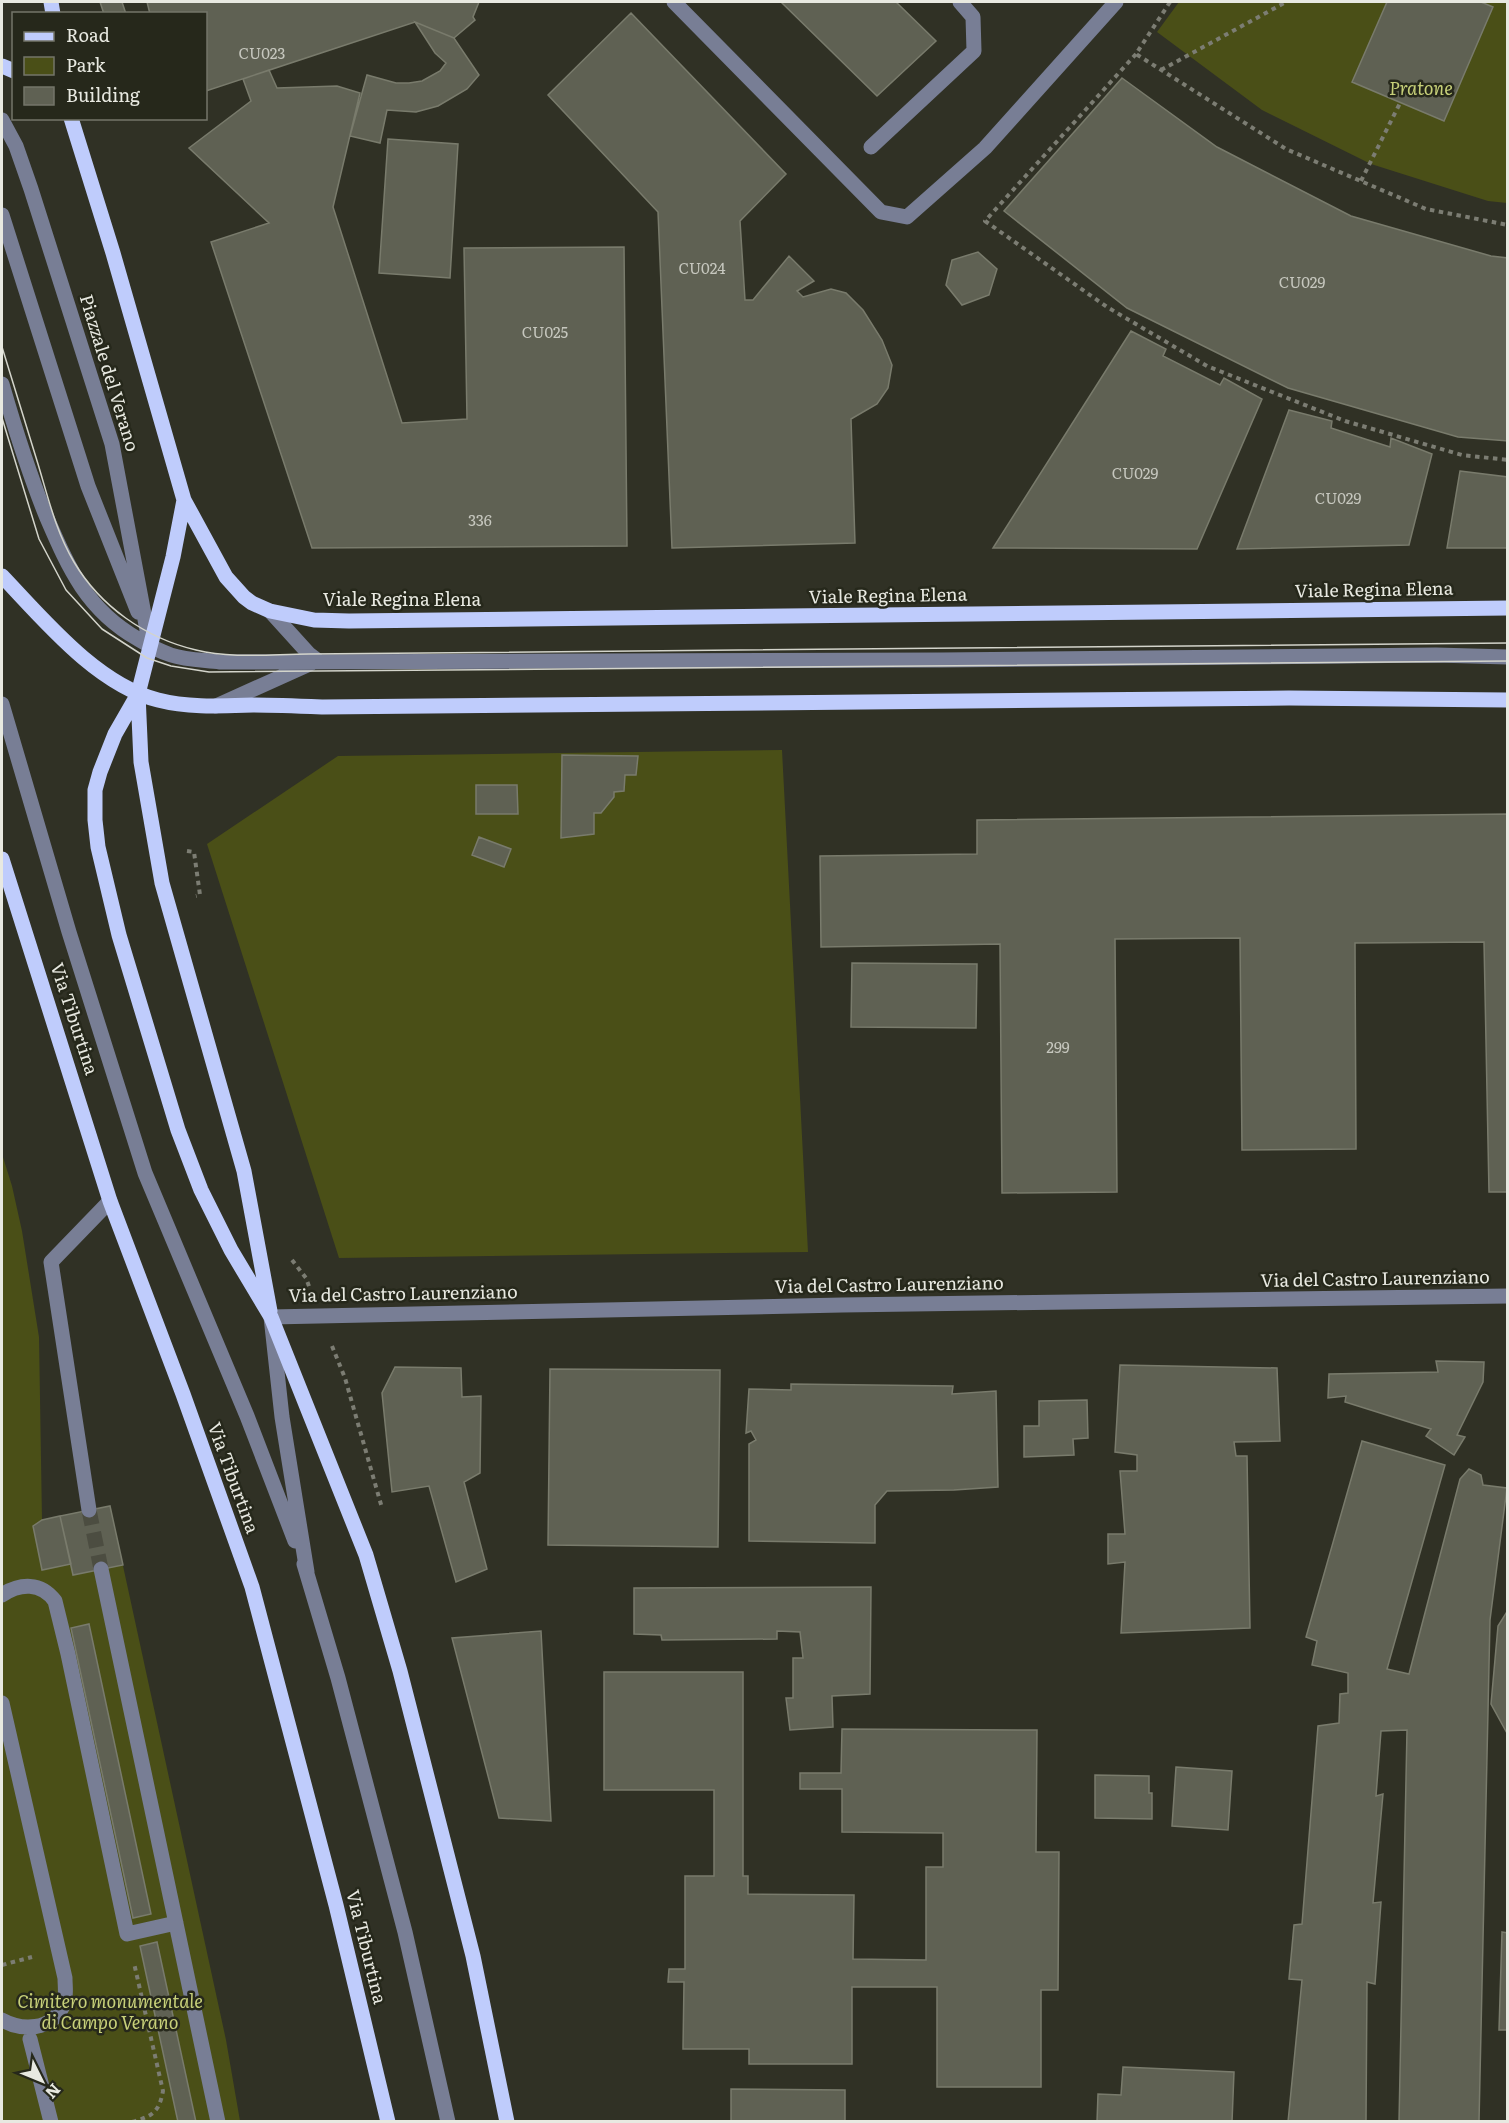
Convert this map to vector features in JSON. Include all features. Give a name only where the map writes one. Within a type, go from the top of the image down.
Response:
[{"type":"main road","name":"Piazzale del Verano","points":[[70,122],[113,253],[184,500],[226,577],[236,590],[252,603],[270,611]]},
{"type":"main road","name":"Piazzale del Verano","points":[[138,694],[173,557],[184,500]]},
{"type":"main road","points":[[2,576],[45,622],[78,652],[118,682],[138,694],[176,704],[322,707],[1289,698],[1508,700]]},
{"type":"main road","name":"Viale Regina Elena","points":[[270,611],[314,620],[349,621],[1508,608]]},
{"type":"main road","name":"Via Tiburtina","points":[[138,694],[141,762],[162,882],[244,1171],[271,1317]]},
{"type":"main road","name":"Via Tiburtina","points":[[138,694],[115,734],[95,790],[98,847],[119,935],[178,1130],[201,1190],[231,1250],[271,1317],[366,1555],[400,1671],[472,1956],[507,2121]]},
{"type":"main road","name":"Via Tiburtina","points":[[2,859],[110,1201],[183,1394],[252,1587],[336,1905],[388,2121]]},
{"type":"street","points":[[674,2],[881,212],[908,217],[985,148],[1116,2]]},
{"type":"street","points":[[871,147],[974,51],[974,17],[960,2]]},
{"type":"street","name":"Piazzale del Verano","points":[[2,120],[16,146],[31,189],[112,444],[150,646]]},
{"type":"street","points":[[2,215],[88,486],[150,646]]},
{"type":"street","points":[[2,384],[30,478],[63,555],[78,583],[105,616],[124,631],[171,655],[200,660],[941,660],[1436,655],[1508,657]]},
{"type":"street","name":"Piazzale del Verano","points":[[270,611],[317,660]]},
{"type":"street","points":[[216,706],[317,660]]},
{"type":"street","name":"Via Tiburtina","points":[[2,704],[69,933],[145,1173],[247,1416],[307,1572],[335,1667],[405,1932],[448,2121]]},
{"type":"street","points":[[89,1510],[51,1262],[110,1201]]},
{"type":"street","name":"Via del Castro Laurenziano","points":[[271,1317],[842,1305],[1508,1296]]},
{"type":"street","name":"Via Tiburtina","points":[[271,1317],[282,1417],[307,1572]]},
{"type":"street","points":[[101,1569],[218,2121]]},
{"type":"street","points":[[2,1595],[11,1589],[25,1585],[39,1588],[55,1601],[127,1934],[176,1923]]},
{"type":"street","points":[[2,1703],[65,1978],[66,1994],[63,2007],[44,2024],[28,2029],[13,2026],[2,2020]]},
{"type":"street","points":[[30,2038],[51,2121]]},
{"type":"path","points":[[1170,2],[1136,54],[985,221],[1107,308],[1207,366],[1345,421],[1462,455],[1508,460]]},
{"type":"path","points":[[1161,70],[1286,2]]},
{"type":"path","points":[[1136,54],[1286,149],[1426,209],[1508,225]]},
{"type":"path","points":[[1361,182],[1400,103]]},
{"type":"path","points":[[182,850],[194,852],[200,895],[191,897]]},
{"type":"path","points":[[127,1934],[163,2091],[160,2104],[154,2113],[132,2121]]},
{"type":"green space","name":"Pratone","points":[[1179,2],[1507,2],[1507,203],[1488,201],[1371,164],[1262,110],[1157,32]]},
{"type":"green space","points":[[782,750],[808,1252],[339,1258],[207,844],[338,756]]},
{"type":"green space","name":"Cimitero monumentale di Campo Verano","points":[[2,1154],[22,1231],[39,1337],[42,1520],[110,1506],[226,2040],[240,2121],[2,2121]]},
{"type":"building","points":[[100,2],[122,2],[125,12],[103,12]]},
{"type":"building","points":[[147,2],[479,2],[473,17],[475,20],[454,38],[415,22],[207,91],[207,12],[150,12]]},
{"type":"building","points":[[781,2],[896,2],[936,41],[877,96]]},
{"type":"building","points":[[1387,2],[1481,2],[1493,7],[1444,121],[1352,82]]},
{"type":"building","points":[[631,13],[786,174],[740,221],[745,300],[753,300],[789,256],[814,281],[797,291],[803,297],[831,289],[846,293],[863,310],[882,340],[892,365],[888,388],[877,404],[851,419],[855,543],[672,548],[658,212],[548,95]]},
{"type":"building","points":[[415,22],[454,38],[479,75],[467,89],[438,106],[416,112],[387,110],[380,143],[350,136],[367,75],[396,83],[409,83],[422,81],[440,71],[446,63],[435,53]]},
{"type":"building","points":[[269,70],[277,88],[337,86],[360,93],[333,207],[402,423],[467,419],[464,248],[624,247],[627,546],[312,548],[211,242],[269,223],[189,148],[251,101],[243,79]]},
{"type":"building","points":[[1122,78],[1217,147],[1351,216],[1491,256],[1508,258],[1508,441],[1458,437],[1288,388],[1127,308],[1004,211]]},
{"type":"building","points":[[388,139],[458,144],[450,278],[379,273]]},
{"type":"building","points":[[978,252],[997,269],[989,295],[962,305],[946,285],[952,260]]},
{"type":"building","points":[[1131,331],[1166,349],[1163,356],[1220,385],[1224,378],[1262,399],[1197,549],[993,548]]},
{"type":"building","points":[[1289,410],[1332,421],[1331,428],[1390,447],[1391,438],[1432,454],[1409,545],[1237,549]]},
{"type":"building","points":[[1460,471],[1508,477],[1508,548],[1447,548]]},
{"type":"building","points":[[562,755],[638,756],[636,775],[625,775],[624,791],[614,792],[614,797],[601,813],[594,813],[594,834],[561,838]]},
{"type":"building","points":[[476,785],[517,785],[518,814],[476,814]]},
{"type":"building","points":[[1508,814],[1508,1192],[1489,1192],[1484,942],[1355,943],[1356,1149],[1242,1150],[1240,938],[1115,939],[1117,1192],[1002,1193],[1000,944],[821,947],[820,856],[977,854],[977,820]]},
{"type":"building","points":[[479,837],[511,849],[504,867],[472,855]]},
{"type":"building","points":[[852,963],[977,964],[976,1028],[851,1027]]},
{"type":"building","points":[[1436,1361],[1484,1362],[1483,1382],[1457,1435],[1465,1437],[1454,1455],[1426,1436],[1431,1429],[1345,1402],[1346,1396],[1328,1398],[1329,1374],[1438,1372]]},
{"type":"building","points":[[1120,1365],[1277,1368],[1280,1441],[1234,1442],[1236,1456],[1247,1456],[1250,1628],[1121,1633],[1125,1562],[1108,1564],[1108,1534],[1125,1534],[1120,1471],[1137,1471],[1137,1455],[1115,1452]]},
{"type":"building","points":[[395,1367],[461,1368],[462,1397],[481,1396],[480,1473],[464,1482],[487,1569],[456,1582],[429,1486],[392,1492],[382,1393]]},
{"type":"building","points":[[550,1369],[720,1370],[718,1547],[548,1545]]},
{"type":"building","points":[[791,1384],[953,1386],[952,1394],[996,1391],[998,1487],[887,1491],[875,1505],[875,1543],[749,1541],[749,1444],[756,1440],[751,1431],[746,1433],[749,1389],[791,1390]]},
{"type":"building","points":[[1087,1400],[1088,1438],[1073,1439],[1074,1455],[1024,1457],[1024,1426],[1039,1426],[1039,1401]]},
{"type":"building","points":[[1362,1441],[1445,1465],[1387,1669],[1409,1674],[1460,1479],[1469,1469],[1481,1475],[1483,1485],[1507,1488],[1490,1620],[1479,2122],[1399,2122],[1407,1730],[1381,1731],[1376,1796],[1383,1794],[1373,1903],[1381,1902],[1375,1984],[1367,1982],[1366,2122],[1288,2122],[1302,1980],[1289,1979],[1294,1925],[1302,1924],[1318,1726],[1339,1723],[1340,1694],[1348,1693],[1348,1673],[1312,1665],[1317,1641],[1306,1637]]},
{"type":"building","points":[[110,1506],[123,1565],[73,1575],[60,1516]]},
{"type":"building","points":[[60,1516],[71,1564],[42,1570],[33,1526],[42,1520]]},
{"type":"building","points":[[871,1587],[870,1694],[832,1696],[833,1727],[790,1730],[786,1698],[793,1698],[793,1658],[803,1658],[800,1632],[777,1631],[777,1639],[662,1640],[661,1635],[634,1634],[634,1588]]},
{"type":"building","points":[[1508,1610],[1508,1735],[1491,1704],[1498,1626]]},
{"type":"building","points":[[89,1624],[151,1914],[133,1918],[71,1628]]},
{"type":"building","points":[[541,1631],[551,1821],[499,1818],[452,1638]]},
{"type":"building","points":[[604,1672],[743,1672],[743,1876],[748,1876],[748,1894],[854,1895],[853,1959],[926,1960],[926,1867],[943,1867],[943,1833],[842,1832],[842,1789],[800,1789],[800,1773],[841,1773],[842,1729],[1037,1730],[1036,1852],[1059,1852],[1058,1990],[1041,1990],[1041,2087],[937,2087],[937,1987],[852,1987],[852,2064],[749,2064],[749,2049],[683,2049],[684,1982],[668,1982],[669,1969],[685,1969],[685,1876],[714,1876],[714,1790],[604,1790]]},
{"type":"building","points":[[1176,1767],[1232,1771],[1228,1830],[1172,1826]]},
{"type":"building","points":[[1095,1775],[1149,1776],[1149,1793],[1152,1793],[1152,1819],[1095,1818]]},
{"type":"building","points":[[1502,1932],[1508,1933],[1508,2030],[1499,2030]]},
{"type":"building","points":[[157,1942],[196,2122],[178,2122],[140,1946]]},
{"type":"building","points":[[1123,2067],[1234,2072],[1232,2122],[1097,2122],[1098,2094],[1121,2095]]},
{"type":"building","points":[[731,2089],[845,2090],[845,2122],[731,2122]]},
{"type":"tunnel","points":[[89,1510],[101,1569]]},
{"type":"tram line","points":[[2,347],[57,527],[74,562],[97,593],[126,618],[177,645],[210,653],[252,655],[1508,643]]},
{"type":"tram line","points":[[2,418],[39,539],[66,590],[102,629],[147,658],[171,666],[209,672],[1508,661]]}]
